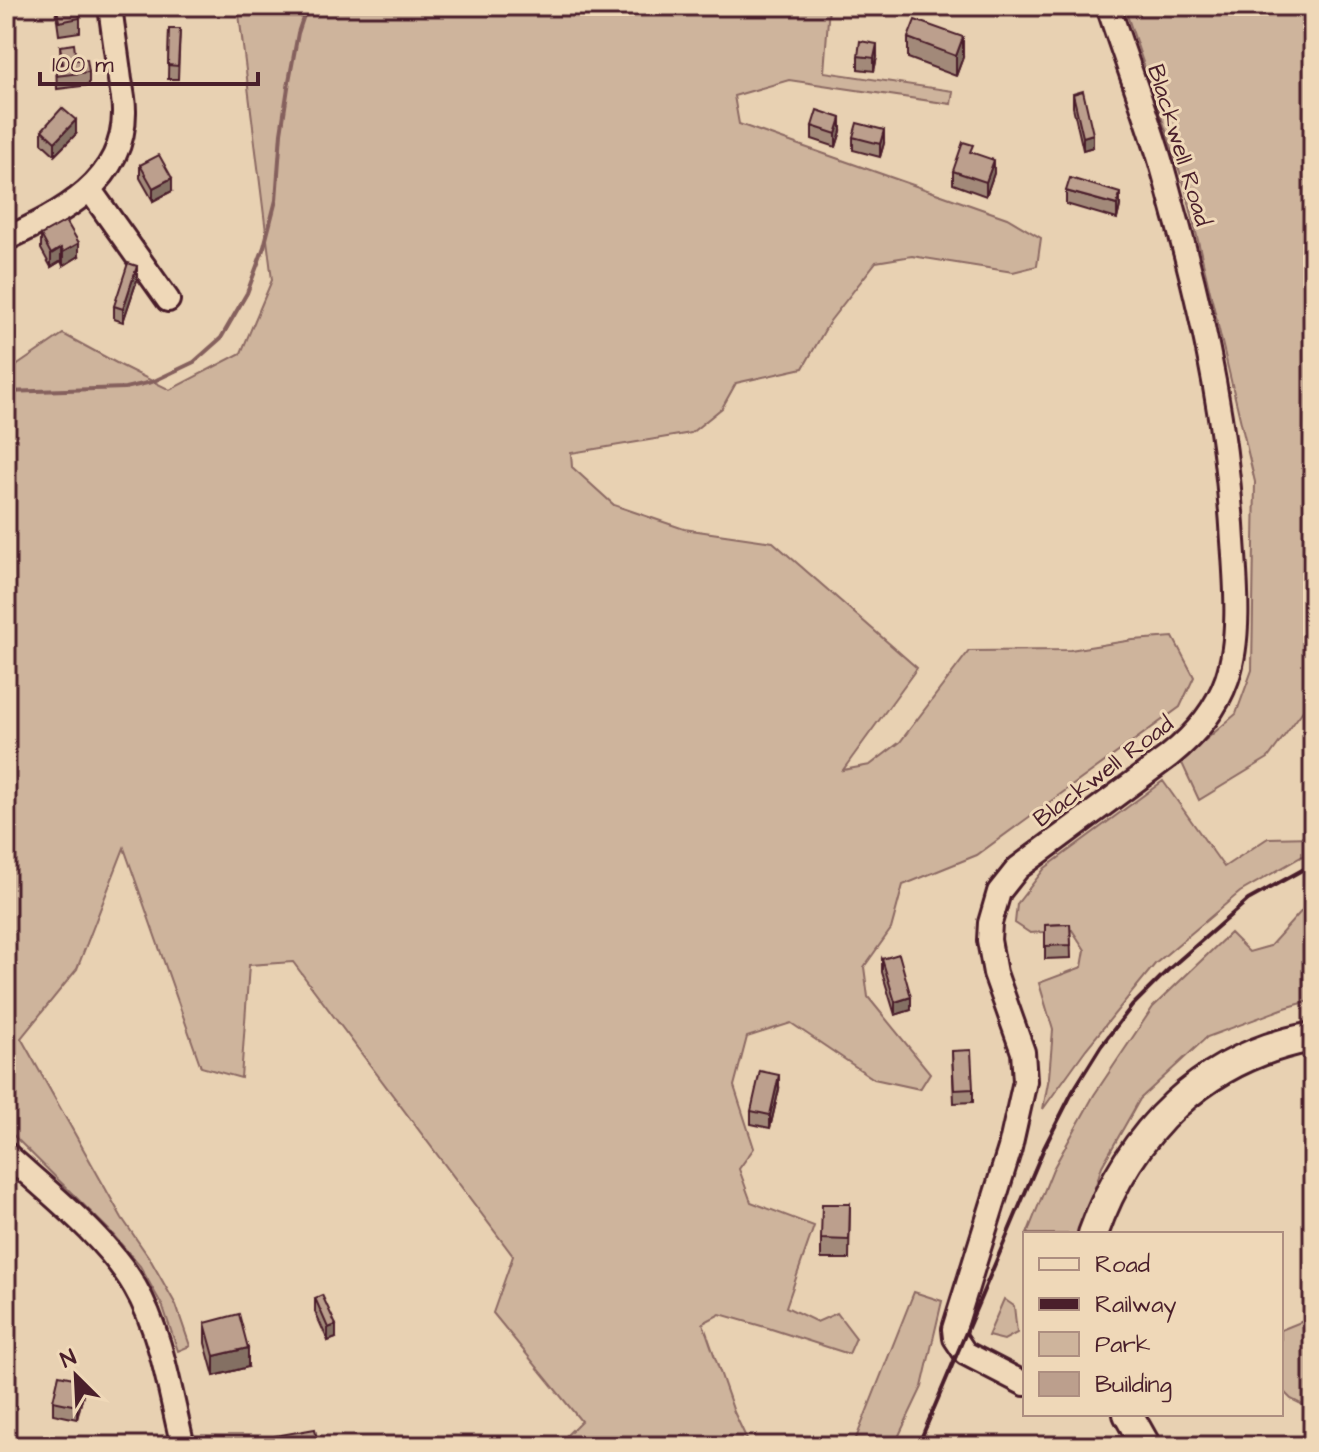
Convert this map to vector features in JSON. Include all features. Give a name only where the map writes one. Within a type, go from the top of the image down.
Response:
[{"type":"main road","points":[[1094,1232],[1103,1207],[1130,1157],[1147,1134],[1189,1091],[1252,1054],[1313,1037]]},
{"type":"main road","points":[[1112,1232],[1142,1163],[1185,1112],[1245,1072],[1275,1060],[1313,1051]]},
{"type":"main road","points":[[1111,1416],[1126,1446]]},
{"type":"main road","points":[[1129,1416],[1146,1446]]},
{"type":"street","points":[[6,239],[64,209],[90,190],[115,153],[122,132],[124,110],[110,6]]},
{"type":"street","name":"Blackwell Road","points":[[1023,1383],[965,1353],[955,1338],[954,1329],[1010,1148],[1025,1081],[1023,1052],[991,957],[990,932],[994,907],[999,892],[1018,868],[1169,756],[1204,722],[1227,680],[1235,632],[1231,498],[1212,365],[1156,146],[1108,6]]},
{"type":"street","points":[[90,190],[168,300]]},
{"type":"street","points":[[6,1154],[98,1239],[135,1287],[157,1342],[183,1446]]},
{"type":"green space","points":[[238,6],[829,6],[824,72],[953,91],[951,104],[789,80],[734,96],[739,124],[1007,218],[1041,238],[1037,266],[1013,272],[912,256],[876,262],[830,321],[803,368],[736,383],[722,408],[691,433],[571,453],[572,467],[614,505],[684,529],[773,542],[917,668],[843,770],[870,765],[900,742],[969,651],[1070,650],[1173,637],[1194,677],[1180,707],[977,855],[903,885],[891,929],[864,967],[868,997],[930,1073],[920,1089],[874,1079],[791,1023],[747,1037],[734,1086],[754,1148],[739,1169],[751,1202],[814,1226],[786,1307],[817,1322],[837,1313],[856,1338],[849,1354],[720,1314],[703,1323],[734,1412],[750,1446],[556,1446],[581,1421],[493,1313],[513,1256],[293,962],[249,965],[241,1078],[201,1067],[124,848],[77,969],[21,1038],[122,1218],[176,1305],[190,1346],[178,1351],[163,1307],[140,1266],[109,1230],[6,1128],[6,373],[63,334],[170,390],[241,353],[272,280]]},
{"type":"green space","points":[[1124,6],[1313,6],[1313,697],[1268,758],[1199,800],[1181,761],[1236,714],[1252,670],[1255,482],[1186,190]]},
{"type":"green space","points":[[1163,781],[1224,867],[1268,838],[1313,837],[1313,850],[1240,892],[1155,964],[1086,1049],[1043,1109],[1053,1030],[1039,983],[1082,967],[1085,950],[1072,930],[1030,933],[1015,923],[1017,904],[1045,868]]},
{"type":"green space","points":[[1313,898],[1313,1000],[1207,1037],[1140,1099],[1102,1166],[1081,1232],[1028,1232],[1053,1169],[1094,1095],[1153,1007],[1230,933],[1249,952],[1270,946]]},
{"type":"green space","points":[[914,1292],[942,1301],[922,1387],[894,1446],[853,1446]]},
{"type":"green space","points":[[1004,1299],[1014,1306],[1017,1333],[1004,1340],[988,1336]]},
{"type":"green space","points":[[1313,1317],[1313,1410],[1291,1399],[1283,1391],[1283,1329]]},
{"type":"building","points":[[57,6],[78,6],[80,18],[59,22]]},
{"type":"building","points":[[915,20],[963,37],[956,56],[908,38]]},
{"type":"building","points":[[169,29],[180,29],[178,66],[168,65]]},
{"type":"building","points":[[860,41],[877,44],[874,58],[858,56]]},
{"type":"building","points":[[74,44],[76,60],[87,59],[89,72],[57,76],[56,65],[63,64],[60,46]]},
{"type":"building","points":[[1083,91],[1093,134],[1083,137],[1073,94]]},
{"type":"building","points":[[62,108],[76,120],[55,142],[42,130]]},
{"type":"building","points":[[817,110],[841,118],[836,134],[812,126]]},
{"type":"building","points":[[857,123],[884,130],[880,144],[853,137]]},
{"type":"building","points":[[963,142],[973,145],[970,152],[994,160],[986,182],[953,171]]},
{"type":"building","points":[[159,155],[172,178],[153,188],[140,165]]},
{"type":"building","points":[[1070,178],[1120,193],[1117,205],[1066,191]]},
{"type":"building","points":[[66,221],[79,243],[63,252],[61,248],[51,254],[41,235]]},
{"type":"building","points":[[128,263],[137,266],[123,309],[114,306]]},
{"type":"building","points":[[1070,924],[1071,945],[1045,946],[1045,925]]},
{"type":"building","points":[[899,954],[911,997],[895,1002],[882,959]]},
{"type":"building","points":[[971,1050],[973,1089],[954,1090],[952,1051]]},
{"type":"building","points":[[760,1071],[779,1075],[770,1115],[751,1111]]},
{"type":"building","points":[[822,1204],[850,1204],[849,1240],[821,1239]]},
{"type":"building","points":[[322,1295],[336,1325],[328,1328],[315,1298]]},
{"type":"building","points":[[239,1314],[248,1348],[214,1356],[205,1323]]},
{"type":"building","points":[[59,1375],[83,1380],[77,1406],[53,1401]]},
{"type":"building","points":[[315,1429],[318,1446],[276,1446],[275,1436]]},
{"type":"waterway","points":[[6,392],[125,388],[152,382],[194,362],[221,338],[247,293],[264,247],[276,200],[289,81],[298,33],[307,6]]},
{"type":"railway","points":[[918,1446],[1044,1148],[1073,1091],[1101,1046],[1132,1006],[1168,970],[1248,900],[1313,864]]}]
